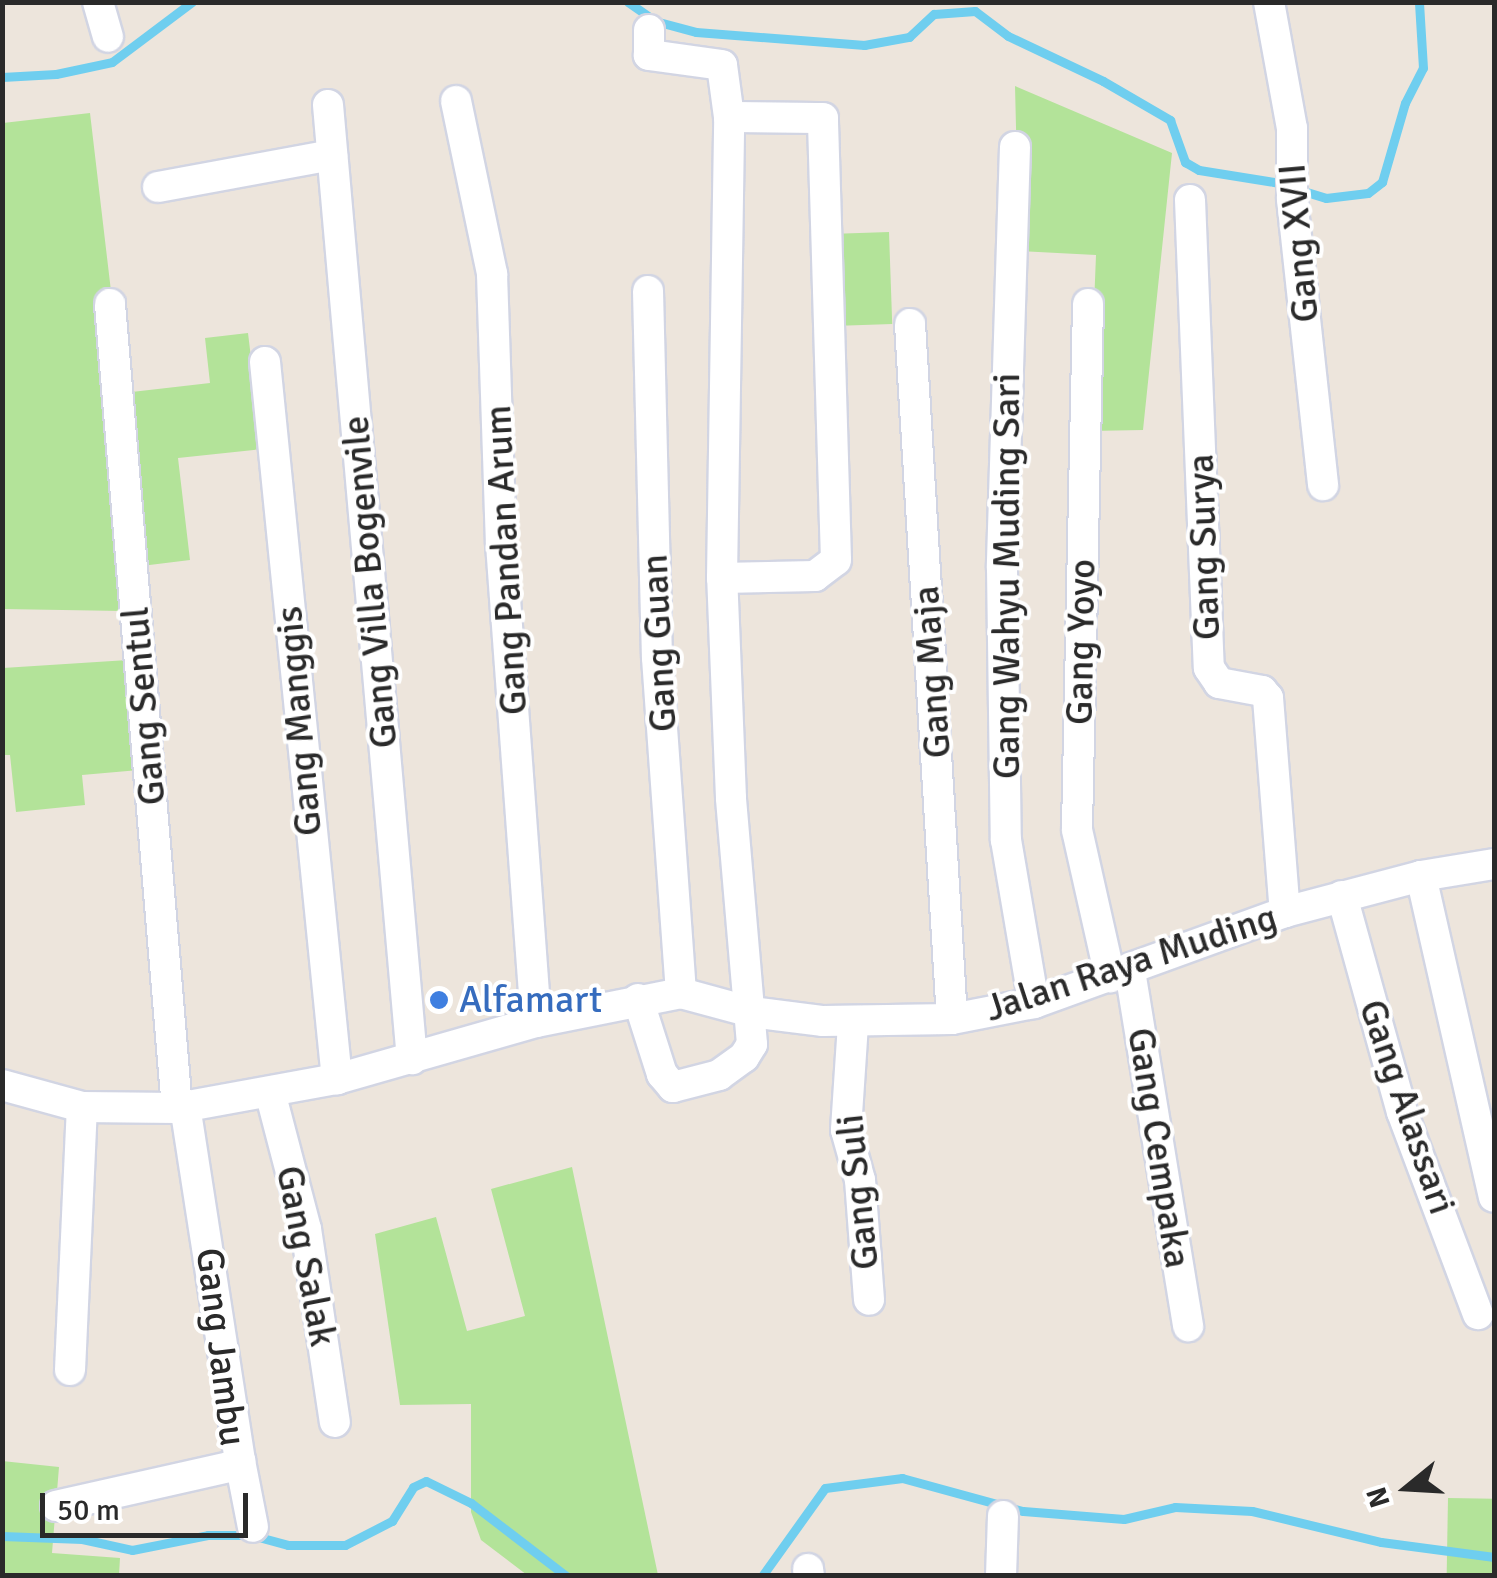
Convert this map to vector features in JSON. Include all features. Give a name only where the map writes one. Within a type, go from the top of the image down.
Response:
[{"type":"street","points":[[98,2],[108,37]]},
{"type":"street","name":"Gang XVII","points":[[1268,2],[1292,128],[1292,200],[1323,485]]},
{"type":"street","points":[[638,999],[662,1074],[676,1089],[727,1070],[748,1051],[752,1023],[731,798],[722,578],[729,116],[722,66],[649,55],[649,30]]},
{"type":"street","name":"Gang Pandan Arum","points":[[456,100],[492,274],[501,544],[536,1022]]},
{"type":"street","name":"Gang Villa Bogenvile","points":[[328,105],[412,1059]]},
{"type":"street","points":[[722,578],[815,576],[836,560],[824,118],[729,116]]},
{"type":"street","name":"Gang Wahyu Muding Sari","points":[[1015,146],[1002,568],[1006,840],[1034,1003]]},
{"type":"street","points":[[158,187],[332,155]]},
{"type":"street","name":"Gang Surya","points":[[1190,200],[1209,668],[1219,683],[1262,691],[1268,698],[1285,912]]},
{"type":"street","name":"Gang Guan","points":[[648,292],[657,658],[681,993]]},
{"type":"street","name":"Gang Sentul","points":[[110,304],[181,1108]]},
{"type":"street","name":"Gang Yoyo","points":[[1088,304],[1078,830],[1120,974]]},
{"type":"street","name":"Gang Maja","points":[[910,324],[952,1019]]},
{"type":"street","name":"Gang Manggis","points":[[266,362],[337,1080]]},
{"type":"street","name":"Jalan Raya Muding","points":[[2,1086],[82,1106],[181,1108],[337,1080],[536,1022],[681,993],[752,1023],[853,1024],[952,1019],[1034,1003],[1285,912],[1421,876],[1494,864]]},
{"type":"street","points":[[1421,876],[1494,1197]]},
{"type":"street","name":"Gang Alassari","points":[[1342,896],[1402,1112],[1478,1314]]},
{"type":"street","name":"Gang Cempaka","points":[[1120,974],[1188,1326]]},
{"type":"street","name":"Gang Suli","points":[[853,1024],[846,1130],[860,1180],[869,1300]]},
{"type":"street","name":"Gang Salak","points":[[270,1092],[306,1229],[335,1422]]},
{"type":"street","points":[[70,1370],[82,1106]]},
{"type":"street","name":"Gang Jambu","points":[[56,1506],[230,1467],[240,1460],[181,1108]]},
{"type":"street","points":[[240,1460],[252,1527]]},
{"type":"street","points":[[1002,1576],[1003,1516]]},
{"type":"green space","points":[[1015,86],[1172,153],[1143,430],[1089,431],[1096,255],[1019,251]]},
{"type":"green space","points":[[90,113],[123,393],[210,383],[205,338],[248,333],[262,449],[178,458],[190,560],[117,569],[122,611],[3,609],[3,123]]},
{"type":"green space","points":[[889,232],[892,324],[833,326],[830,234]]},
{"type":"green space","points":[[128,660],[139,770],[82,775],[85,805],[16,812],[10,755],[3,755],[3,668]]},
{"type":"green space","points":[[572,1167],[658,1575],[527,1575],[481,1540],[471,1512],[471,1404],[400,1405],[375,1234],[436,1217],[467,1331],[525,1316],[491,1189]]},
{"type":"green space","points":[[2,1461],[59,1467],[52,1553],[120,1558],[119,1575],[3,1575]]},
{"type":"green space","points":[[1448,1498],[1494,1499],[1493,1576],[1447,1575]]},
{"type":"waterway","points":[[2,77],[56,74],[112,62],[192,2]]},
{"type":"waterway","points":[[628,2],[655,21],[696,32],[864,45],[909,37],[934,14],[975,11],[1008,36],[1103,81],[1170,120],[1185,162],[1199,170],[1274,182],[1326,198],[1368,193],[1382,182],[1405,103],[1423,68],[1419,2]]},
{"type":"waterway","points":[[762,1576],[825,1488],[902,1478],[1023,1511],[1124,1519],[1175,1507],[1252,1511],[1381,1542],[1494,1557]]},
{"type":"waterway","points":[[2,1536],[82,1539],[132,1550],[208,1535],[251,1535],[288,1545],[345,1545],[392,1521],[413,1487],[426,1481],[471,1503],[566,1576]]},
{"type":"place","name":"Alfamart","points":[[439,1000]]}]
